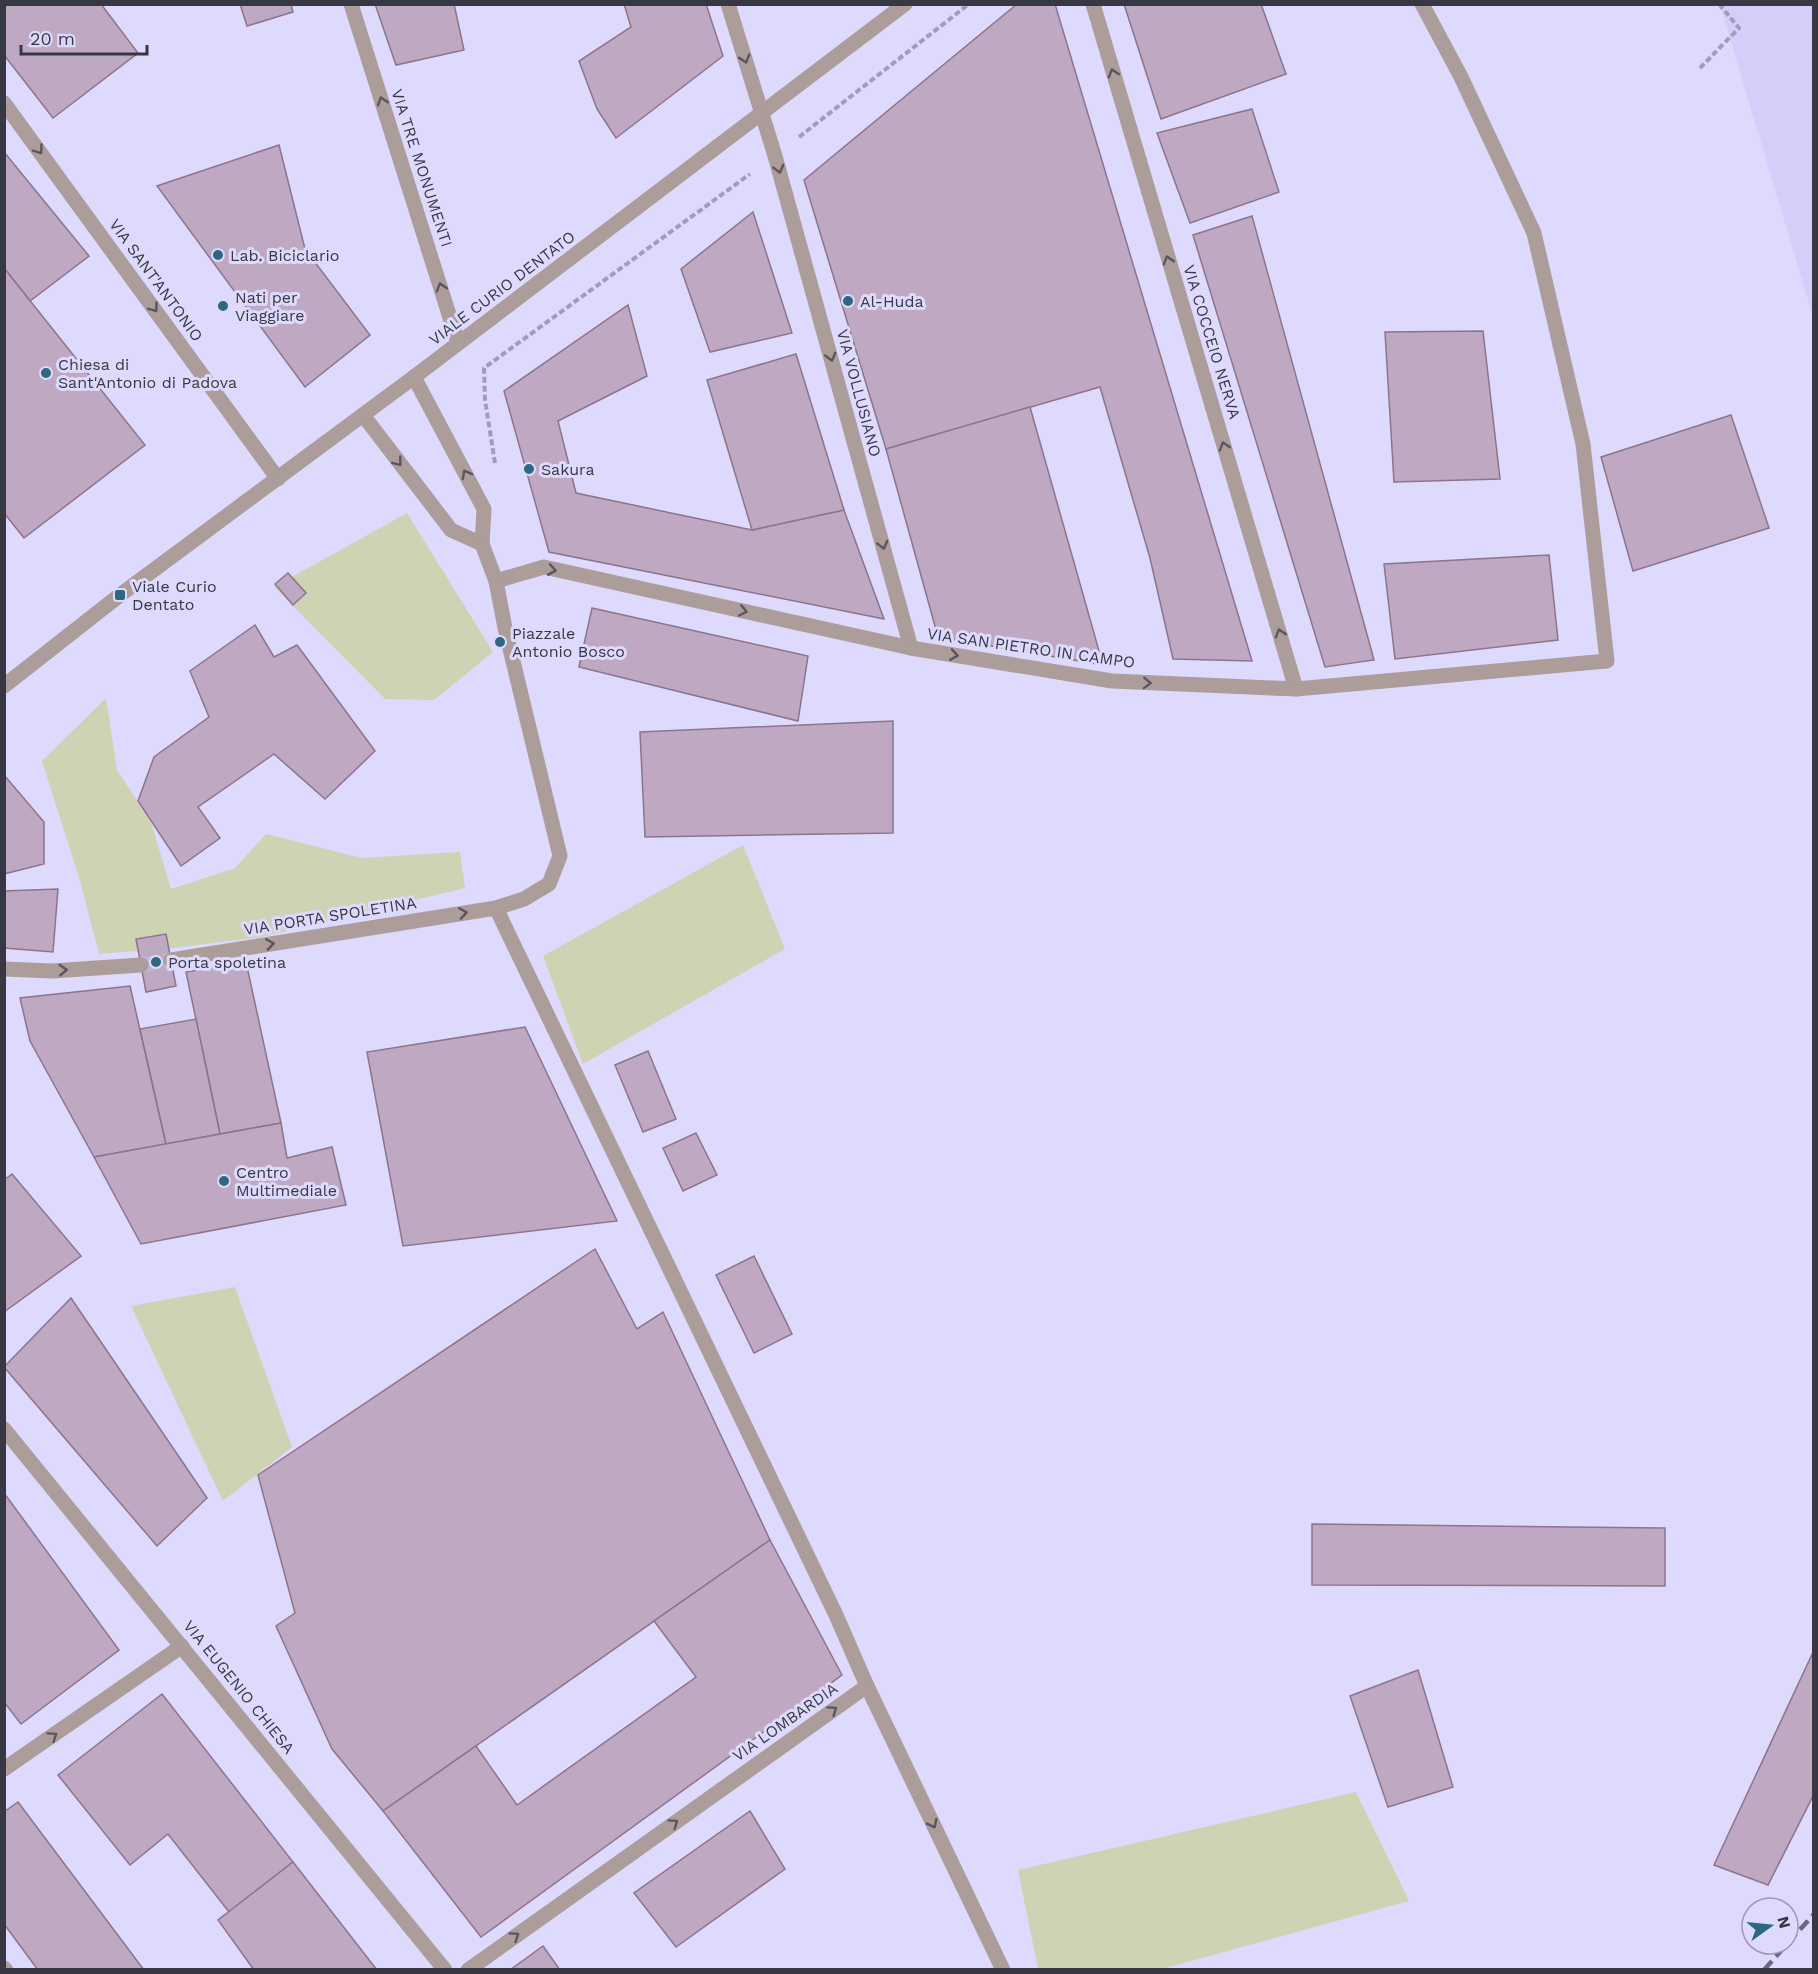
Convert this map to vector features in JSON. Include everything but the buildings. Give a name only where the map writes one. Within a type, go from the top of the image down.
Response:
[{"type":"street","name":"VIA TRE MONUMENTI","points":[[351,4],[458,343]]},
{"type":"street","name":"VIA VOLLUSIANO","points":[[728,4],[762,113],[911,648]]},
{"type":"street","name":"VIALE CURIO DENTATO","points":[[4,686],[120,595],[414,377],[905,4]]},
{"type":"street","name":"VIA COCCEIO NERVA","points":[[1093,4],[1296,689]]},
{"type":"street","name":"VIA SAN PIETRO IN CAMPO","points":[[496,581],[544,567],[911,648],[1112,681],[1296,689],[1607,661],[1583,444],[1534,234],[1461,77],[1422,4]]},
{"type":"street","name":"VIA SANT'ANTONIO","points":[[4,102],[278,479]]},
{"type":"street","points":[[414,377],[484,509],[482,544],[496,581],[505,628],[560,855],[549,884],[524,899],[496,908],[836,1615],[867,1686],[1003,1970]]},
{"type":"street","points":[[363,415],[451,530],[482,544]]},
{"type":"street","name":"VIA PORTA SPOLETINA","points":[[171,960],[496,908]]},
{"type":"street","points":[[4,969],[52,971],[141,964]]},
{"type":"street","name":"VIA EUGENIO CHIESA","points":[[4,1428],[445,1970]]},
{"type":"street","points":[[4,1769],[182,1646]]},
{"type":"street","name":"VIA LOMBARDIA","points":[[468,1970],[867,1686]]},
{"type":"path","points":[[1700,68],[1739,27],[1719,4]]},
{"type":"shaded area","points":[[1720,5],[1813,5],[1813,317]]},
{"type":"green space","points":[[407,513],[493,652],[434,700],[385,699],[274,587]]},
{"type":"green space","points":[[106,698],[117,770],[151,822],[171,889],[235,868],[266,834],[361,858],[460,852],[465,888],[262,937],[99,954],[80,881],[42,761]]},
{"type":"green space","points":[[743,845],[785,949],[583,1064],[543,956]]},
{"type":"green space","points":[[235,1287],[292,1447],[223,1501],[131,1306]]},
{"type":"green space","points":[[1356,1792],[1409,1901],[1162,1969],[1038,1969],[1018,1870]]},
{"type":"tunnel","points":[[141,965],[171,960]]},
{"type":"railway","points":[[1800,1930],[1814,1914]]},
{"type":"railway","points":[[1764,1970],[1776,1956]]},
{"type":"place","name":"Lab. Biciclario","points":[[218,255]]},
{"type":"place","name":"Al-Huda","points":[[848,301]]},
{"type":"place","name":"Nati per Viaggiare","points":[[223,306]]},
{"type":"place","name":"Chiesa di Sant'Antonio di Padova","points":[[46,373]]},
{"type":"place","name":"Sakura","points":[[529,469]]},
{"type":"place","name":"Viale Curio Dentato","points":[[120,595]]},
{"type":"place","name":"Piazzale Antonio Bosco","points":[[500,642]]},
{"type":"place","name":"Porta spoletina","points":[[156,962]]},
{"type":"place","name":"Centro Multimediale","points":[[224,1181]]}]
